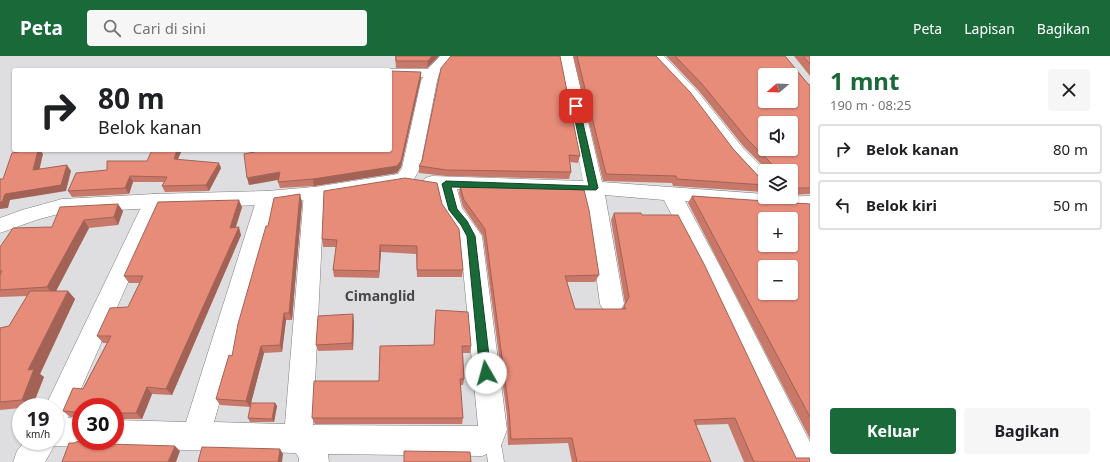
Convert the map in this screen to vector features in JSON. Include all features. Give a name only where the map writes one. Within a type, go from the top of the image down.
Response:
[{"type":"street","points":[[405,179],[411,168],[432,73],[448,56]]},
{"type":"street","points":[[566,56],[594,188],[612,304]]},
{"type":"street","points":[[656,56],[693,95],[737,152],[758,173]]},
{"type":"street","points":[[392,72],[432,73]]},
{"type":"street","points":[[0,226],[29,215],[62,206],[154,201],[267,198],[405,179],[446,184],[594,188],[758,199]]},
{"type":"street","points":[[446,184],[453,210],[471,236],[493,430],[493,450]]},
{"type":"street","points":[[298,439],[328,190]]},
{"type":"street","points":[[671,194],[804,462]]},
{"type":"street","points":[[196,436],[267,198]]},
{"type":"street","points":[[63,398],[154,201]]},
{"type":"street","points":[[798,202],[810,203]]},
{"type":"street","points":[[124,434],[298,439],[482,441],[493,450]]},
{"type":"street","points":[[298,439],[308,444],[314,457],[314,462]]},
{"type":"street","points":[[28,462],[36,450]]},
{"type":"building","points":[[396,56],[432,56],[428,61],[396,61]]},
{"type":"building","points":[[451,56],[560,56],[580,156],[569,155],[571,172],[447,170],[419,166],[422,161],[441,68]]},
{"type":"building","points":[[577,56],[656,56],[690,92],[734,150],[758,176],[758,185],[677,179],[676,176],[606,174]]},
{"type":"building","points":[[675,56],[785,56],[795,68],[758,68],[758,108],[798,108],[798,72],[810,85],[810,188],[798,188],[798,164],[772,164],[764,156],[798,156],[798,116],[758,116],[758,150],[702,84]]},
{"type":"building","points":[[803,56],[810,56],[810,64]]},
{"type":"building","points":[[392,71],[421,72],[401,161],[397,166],[313,179],[278,182],[280,172],[247,178],[244,154],[254,152],[392,152]]},
{"type":"building","points":[[38,152],[33,170],[67,165],[61,185],[5,194],[2,202],[0,202],[0,179],[3,179],[12,153]]},
{"type":"building","points":[[151,152],[176,152],[174,159],[219,163],[206,185],[162,186],[167,177],[130,176],[125,188],[68,191],[76,173],[107,170],[107,161],[147,161]]},
{"type":"building","points":[[405,178],[437,183],[442,204],[459,229],[463,270],[417,270],[417,246],[380,245],[379,271],[333,270],[337,240],[322,239],[324,191]]},
{"type":"building","points":[[460,186],[584,190],[589,210],[599,275],[565,276],[575,309],[626,309],[624,306],[629,297],[614,213],[678,215],[704,264],[796,458],[810,458],[810,462],[754,462],[735,418],[694,420],[711,462],[577,462],[572,438],[511,439],[509,410],[485,229],[464,200]]},
{"type":"building","points":[[300,194],[289,313],[284,313],[280,345],[261,346],[246,401],[216,399],[229,355],[232,356],[238,324],[266,226],[268,226],[274,198]]},
{"type":"building","points":[[692,196],[758,200],[758,204],[810,204],[810,417]]},
{"type":"building","points":[[239,200],[230,228],[239,227],[166,389],[147,387],[136,413],[124,413],[124,398],[72,398],[72,412],[64,411],[73,388],[83,389],[111,336],[97,336],[110,308],[128,307],[143,276],[124,276],[158,202]]},
{"type":"building","points":[[118,204],[114,217],[84,220],[47,287],[0,290],[0,275],[2,271],[0,271],[0,247],[13,228],[52,227],[60,207]]},
{"type":"building","points":[[30,291],[68,291],[28,370],[34,369],[23,398],[12,398],[12,401],[0,402],[0,328],[9,326]]},
{"type":"building","points":[[436,310],[468,312],[471,346],[462,346],[464,379],[460,379],[463,418],[312,418],[314,381],[379,381],[380,346],[434,345]]},
{"type":"building","points":[[353,314],[352,343],[316,345],[318,316]]},
{"type":"building","points":[[251,403],[275,403],[272,419],[248,418]]},
{"type":"building","points":[[69,443],[72,443],[72,450],[124,450],[124,444],[175,446],[168,462],[62,462]]},
{"type":"building","points":[[202,447],[280,449],[278,462],[198,462]]},
{"type":"building","points":[[404,451],[470,452],[471,462],[404,462]]},
{"type":"district","name":"Cimanglid","points":[[380,296]]},
{"type":"route","points":[[486,373],[471,236],[453,210],[446,184],[594,188],[578,121],[576,106]]}]
